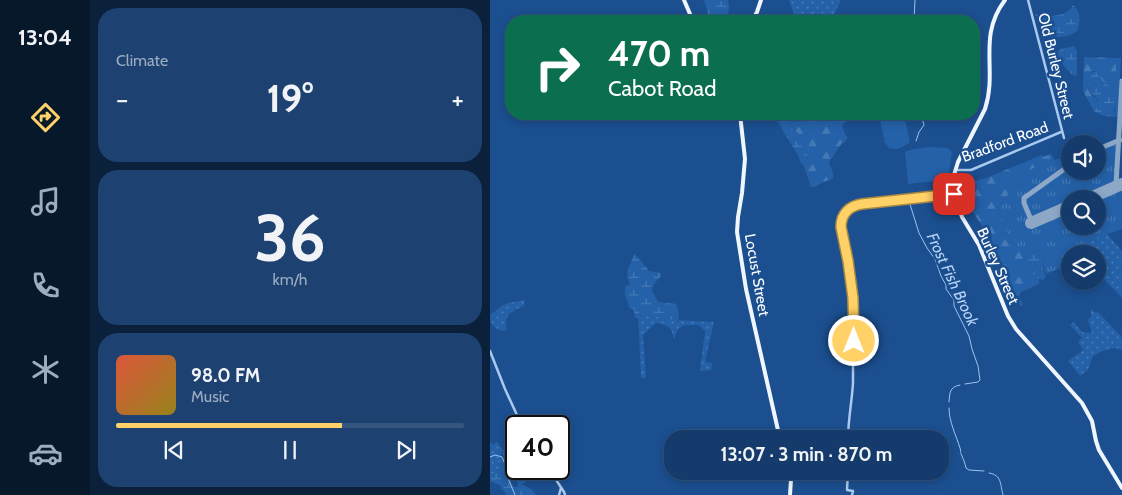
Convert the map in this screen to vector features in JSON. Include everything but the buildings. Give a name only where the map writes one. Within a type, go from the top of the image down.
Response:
[{"type":"main road","points":[[684,0],[690,15]]},
{"type":"main road","points":[[755,15],[761,0]]},
{"type":"main road","name":"Burley Street","points":[[980,118],[987,103],[990,30],[997,12],[1005,0]]},
{"type":"main road","name":"Locust Street","points":[[741,120],[745,159],[737,232],[746,288],[778,430]]},
{"type":"main road","name":"Burley Street","points":[[979,120],[959,157],[955,170],[954,194],[958,209],[979,245],[1009,318],[1016,329],[1082,403],[1092,421],[1099,450],[1122,488]]},
{"type":"main road","points":[[790,495],[791,480]]},
{"type":"street","name":"Old Burley Street","points":[[1028,0],[1063,135]]},
{"type":"street","name":"Bradford Road","points":[[955,170],[971,170],[1062,132]]},
{"type":"street","points":[[848,430],[853,394],[853,298],[849,266],[841,231],[843,216],[856,205],[954,194]]},
{"type":"street","points":[[490,351],[517,415]]},
{"type":"street","points":[[556,480],[565,495]]},
{"type":"street","points":[[848,480],[847,490],[853,491],[852,495]]},
{"type":"street","points":[[559,495],[561,487]]},
{"type":"green space","points":[[704,0],[728,0],[727,15],[708,15]]},
{"type":"green space","points":[[789,0],[841,0],[834,15],[794,15]]},
{"type":"green space","points":[[1073,5],[1080,17],[1077,31],[1064,37],[1050,37],[1035,15],[1060,15],[1066,13]]},
{"type":"green space","points":[[1074,46],[1077,51],[1077,74],[1075,76],[1064,66],[1057,52]]},
{"type":"green space","points":[[1084,57],[1116,58],[1113,89],[1104,83],[1095,71],[1091,71],[1086,77],[1089,90],[1098,102],[1096,115],[1083,91]]},
{"type":"green space","points":[[1116,58],[1121,58],[1118,117],[1116,117],[1113,89]]},
{"type":"green space","points":[[1091,71],[1096,72],[1104,83],[1114,90],[1116,96],[1114,111],[1116,117],[1104,116],[1095,112],[1098,107],[1098,100],[1089,90],[1086,77]]},
{"type":"green space","points":[[777,120],[848,120],[842,126],[848,138],[842,143],[829,162],[833,179],[811,187],[804,167],[807,141],[790,124],[784,123],[781,127]]},
{"type":"green space","points":[[880,120],[905,120],[910,143],[899,149],[893,149],[889,148],[884,141],[886,138],[884,140]]},
{"type":"green space","points":[[789,122],[793,129],[809,144],[805,167],[781,128],[782,124]]},
{"type":"green space","points":[[1114,144],[1117,147],[1115,180],[1113,184],[1099,190],[1061,190],[1061,206],[1034,217],[1030,213],[1026,205],[1027,197],[1061,174],[1061,180],[1106,180],[1106,147]]},
{"type":"green space","points":[[929,147],[948,148],[952,152],[949,176],[945,180],[908,184],[905,152]]},
{"type":"green space","points":[[1051,154],[1054,159],[1016,176],[1006,199],[998,210],[1007,233],[1026,257],[1025,259],[1036,263],[1030,266],[1030,274],[1039,279],[1039,284],[1021,292],[1019,296],[1023,305],[1021,306],[991,243],[992,234],[985,225],[982,226],[971,209],[967,193],[970,191],[971,182],[986,178],[1042,155],[1043,157]]},
{"type":"green space","points":[[1061,158],[1061,169],[1023,196],[1022,203],[1032,227],[1061,215],[1061,235],[1105,235],[1078,245],[1061,245],[1061,268],[1046,274],[1043,255],[1037,251],[1026,257],[1007,233],[998,210],[1006,199],[1016,175]]},
{"type":"green space","points":[[1122,189],[1122,229],[1106,235],[1106,196]]},
{"type":"green space","points":[[1106,234],[1122,251],[1122,298],[1106,281],[1106,245],[1077,245]]},
{"type":"green space","points":[[1037,251],[1041,252],[1044,258],[1043,269],[1046,277],[1043,280],[1029,273],[1029,266],[1036,263],[1025,261],[1026,257]]},
{"type":"green space","points":[[634,254],[649,271],[661,273],[652,291],[658,302],[676,304],[679,320],[635,318],[634,310],[629,308],[625,296],[625,287],[630,284],[627,272]]},
{"type":"green space","points":[[525,300],[524,306],[507,317],[507,329],[505,331],[493,326],[490,315],[503,305]]},
{"type":"green space","points":[[1091,309],[1096,313],[1098,312],[1122,337],[1122,350],[1116,348],[1102,351],[1093,356],[1088,370],[1080,376],[1068,361],[1083,350],[1078,342],[1082,338],[1070,325],[1074,322],[1082,332],[1092,333],[1088,320],[1091,316]]},
{"type":"green space","points":[[638,313],[675,320],[714,322],[705,362],[712,363],[711,370],[700,371],[705,331],[698,325],[682,326],[677,331],[674,340],[669,327],[656,323],[643,335],[646,378],[641,378]]},
{"type":"green space","points":[[490,442],[505,459],[505,480],[512,480],[514,487],[518,484],[523,485],[531,489],[536,495],[506,495],[501,486],[490,481],[490,475],[493,475],[495,472],[490,464]]},
{"type":"green space","points":[[497,442],[503,450],[497,462],[501,467],[490,477],[490,443],[492,445]]},
{"type":"green space","points":[[516,480],[529,480],[519,486]]},
{"type":"waterway","name":"Frost Fish Brook","points":[[914,15],[915,0]]},
{"type":"waterway","name":"Frost Fish Brook","points":[[916,141],[924,125],[923,120]]},
{"type":"waterway","name":"Frost Fish Brook","points":[[909,201],[919,233],[935,259],[946,289],[954,300],[954,306],[969,336],[980,380],[965,384]]},
{"type":"waterway","name":"Frost Fish Brook","points":[[949,402],[952,389],[960,385]]},
{"type":"waterway","name":"Frost Fish Brook","points":[[949,408],[951,423],[966,468],[984,471]]},
{"type":"waterway","points":[[490,457],[495,455],[502,457],[505,471],[515,495]]},
{"type":"waterway","name":"Frost Fish Brook","points":[[989,473],[998,478],[1003,495]]},
{"type":"taxiway","points":[[1114,188],[1116,185],[1122,81]]},
{"type":"taxiway","points":[[1106,146],[1120,140]]},
{"type":"taxiway","points":[[1032,222],[1024,203],[1024,198],[1061,171]]},
{"type":"runway","points":[[1106,191],[1122,184]]},
{"type":"runway","points":[[1031,223],[1061,210]]},
{"type":"route","points":[[854,341],[852,286],[841,227],[843,216],[856,205],[954,194]]}]
